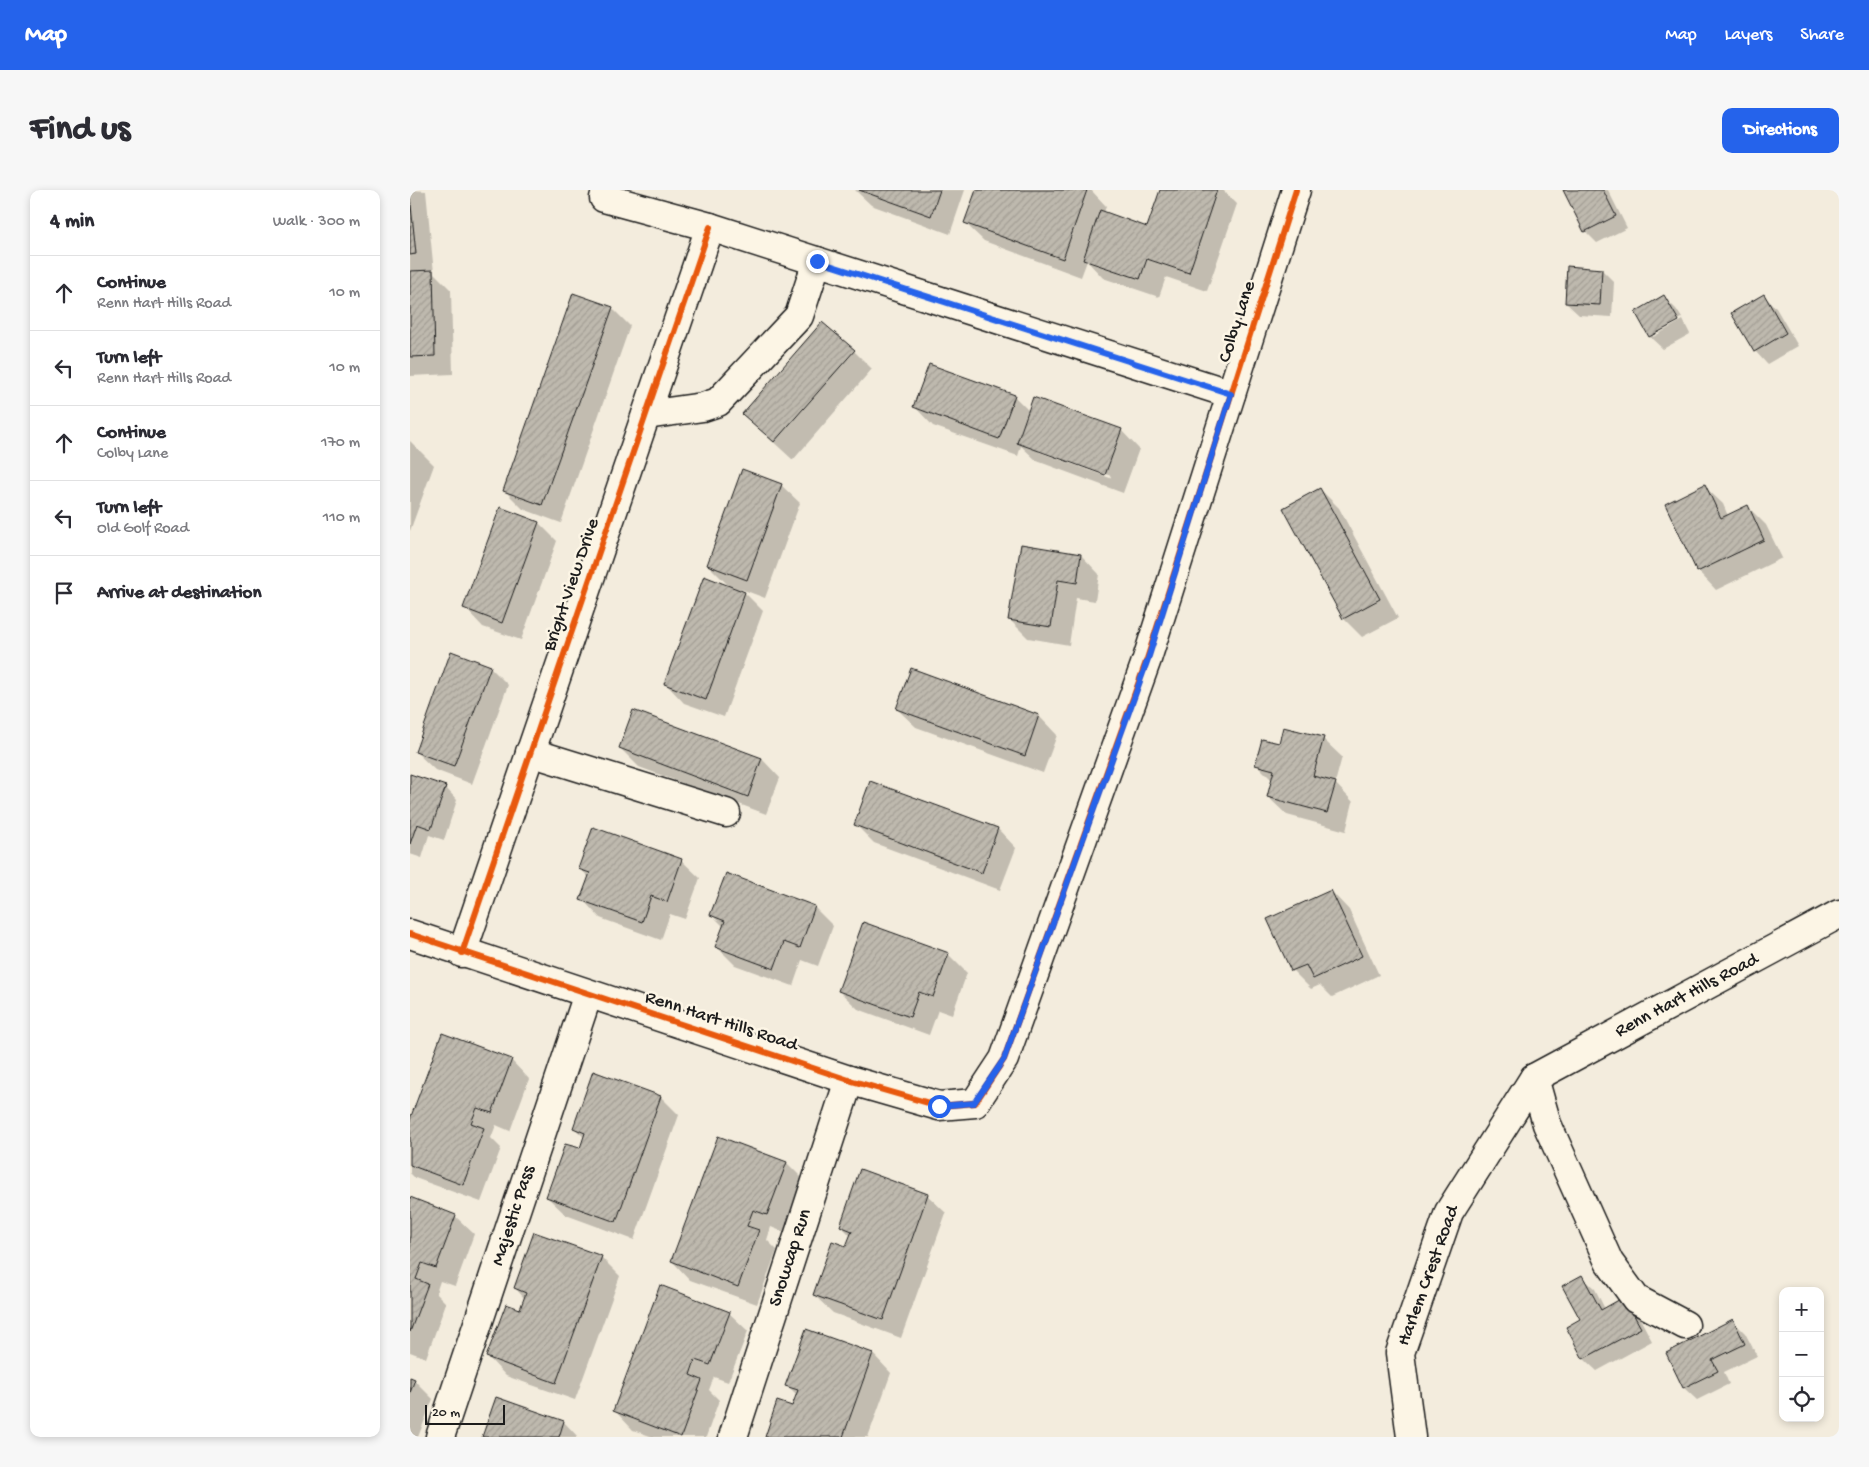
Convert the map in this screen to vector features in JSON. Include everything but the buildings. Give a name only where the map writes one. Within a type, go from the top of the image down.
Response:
[{"type":"street","name":"Colby Lane","points":[[1004,1059],[1148,659],[1296,190]]},
{"type":"street","points":[[604,198],[710,227],[1231,394]]},
{"type":"street","name":"Bright View Drive","points":[[462,953],[710,227]]},
{"type":"street","points":[[646,415],[703,407],[718,402],[799,316],[817,261]]},
{"type":"street","points":[[530,752],[726,813]]},
{"type":"street","name":"Renn Hart Hills Road","points":[[1534,1078],[1839,914]]},
{"type":"street","name":"Renn Hart Hills Road","points":[[410,934],[462,953],[849,1080],[939,1106],[974,1103],[1004,1059]]},
{"type":"street","name":"Majestic Pass","points":[[440,1437],[588,994]]},
{"type":"street","points":[[1534,1078],[1547,1124],[1608,1262],[1636,1300],[1685,1325]]},
{"type":"street","name":"Harlem Crest Road","points":[[1411,1437],[1400,1353],[1403,1344],[1449,1212],[1534,1078]]},
{"type":"street","name":"Snowcap Run","points":[[733,1437],[849,1080]]},
{"type":"cycle path","points":[[410,934],[849,1080],[939,1106],[975,1103],[1004,1059],[1147,659],[1296,190]]},
{"type":"cycle path","points":[[462,953],[710,227]]},
{"type":"route","points":[[817,261],[1231,394],[1148,659],[1004,1059],[974,1103],[939,1106]]}]
